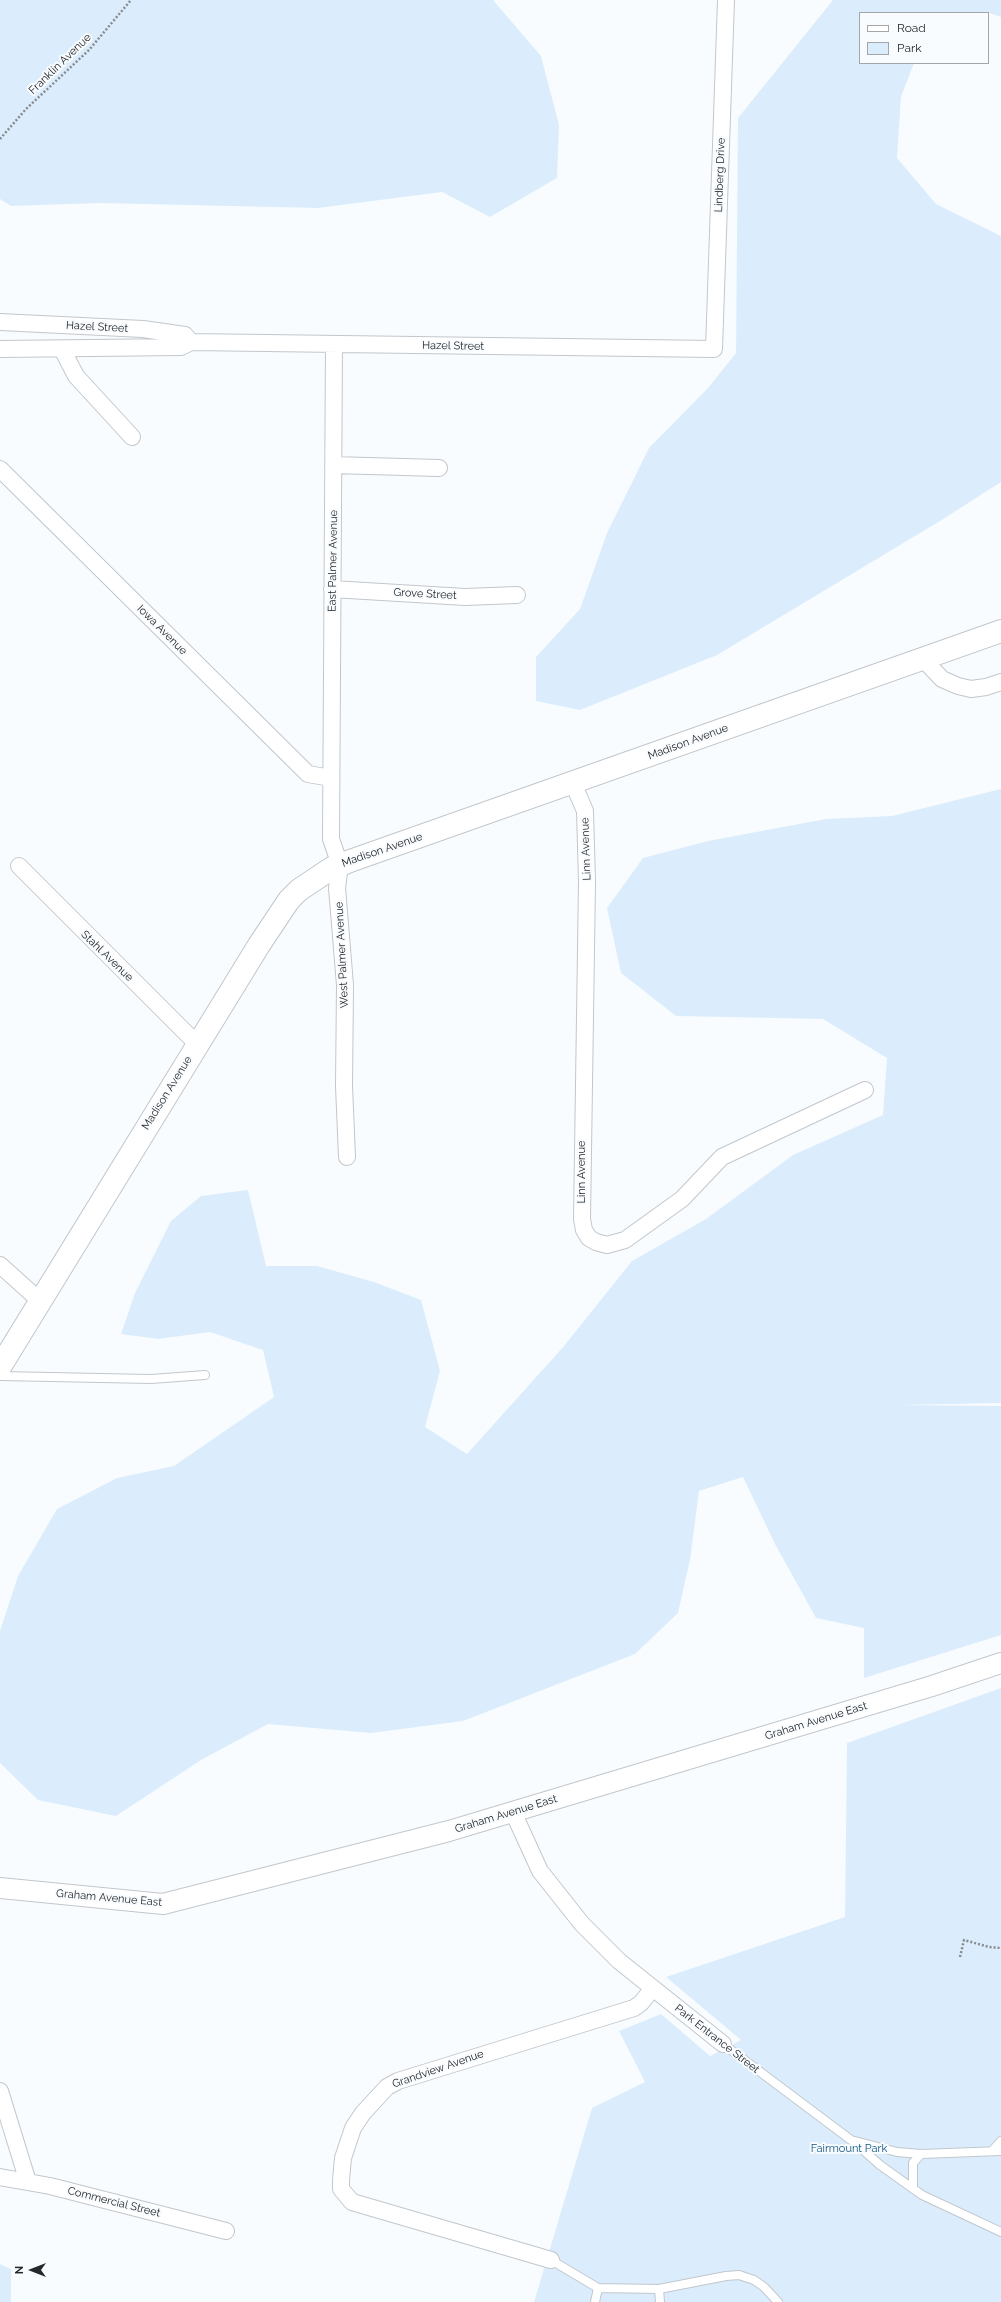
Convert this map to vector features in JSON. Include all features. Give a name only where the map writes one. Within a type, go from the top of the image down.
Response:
[{"type":"main road","name":"Madison Avenue","points":[[0,1367],[39,1300],[289,900],[315,879],[340,865],[1001,631]]},
{"type":"street","name":"Lindberg Drive","points":[[714,349],[726,0]]},
{"type":"street","name":"Hazel Street","points":[[0,322],[143,329],[185,335],[192,342]]},
{"type":"street","name":"Hazel Street","points":[[0,349],[181,348],[192,342],[714,349]]},
{"type":"street","name":"East Palmer Avenue","points":[[331,778],[334,344]]},
{"type":"street","points":[[62,349],[76,376],[132,437]]},
{"type":"street","points":[[333,465],[439,468]]},
{"type":"street","name":"Iowa Avenue","points":[[0,469],[308,774],[331,778]]},
{"type":"street","name":"Grove Street","points":[[332,589],[465,596],[518,595]]},
{"type":"street","points":[[923,659],[942,678],[958,686],[971,689],[986,687],[1001,682]]},
{"type":"street","name":"West Palmer Avenue","points":[[331,778],[331,839],[340,865],[337,888],[345,985],[344,1086],[347,1157]]},
{"type":"street","name":"Linn Avenue","points":[[573,783],[585,811],[587,882],[582,1219],[584,1230],[590,1238],[596,1242],[607,1245],[625,1240],[682,1199],[722,1157],[865,1090]]},
{"type":"street","name":"Stahl Avenue","points":[[19,866],[198,1044]]},
{"type":"street","points":[[0,1265],[39,1300]]},
{"type":"street","name":"Graham Avenue East","points":[[0,1888],[163,1904],[450,1831],[932,1686],[1001,1663]]},
{"type":"street","name":"Park Entrance Street","points":[[513,1812],[531,1853],[551,1887],[582,1924],[609,1951],[723,2044]]},
{"type":"street","name":"Grandview Avenue","points":[[551,2260],[352,2202],[341,2189],[341,2180],[343,2158],[353,2128],[363,2113],[387,2087],[398,2081],[634,2008],[641,2003],[653,1988]]},
{"type":"street","points":[[0,2091],[28,2182]]},
{"type":"street","name":"Commercial Street","points":[[0,2176],[138,2207],[226,2231]]},
{"type":"lane","points":[[0,1376],[150,1379],[205,1374]]},
{"type":"lane","name":"Park Entrance Street","points":[[723,2044],[852,2140],[897,2152],[921,2154],[1001,2151]]},
{"type":"lane","points":[[852,2140],[880,2165],[922,2195],[1001,2232]]},
{"type":"lane","points":[[992,2151],[1001,2141]]},
{"type":"lane","points":[[913,2188],[913,2163],[921,2154]]},
{"type":"lane","name":"Grandview Avenue","points":[[551,2260],[598,2288]]},
{"type":"lane","points":[[595,2302],[598,2288],[659,2289],[726,2276],[739,2276],[759,2284],[778,2302]]},
{"type":"lane","points":[[659,2289],[660,2302]]},
{"type":"path","name":"Franklin Avenue","points":[[0,139],[26,109],[89,50],[131,0]]},
{"type":"path","points":[[960,1957],[964,1940],[989,1947],[1001,1948]]},
{"type":"green space","points":[[0,0],[493,0],[541,56],[559,125],[557,178],[490,217],[442,192],[318,208],[100,203],[11,206],[0,199]]},
{"type":"green space","points":[[833,0],[1001,0],[1001,17],[989,12],[859,12],[859,64],[914,64],[901,97],[897,158],[936,204],[1001,236],[1001,482],[940,521],[717,655],[580,710],[536,701],[536,657],[580,609],[607,533],[649,448],[708,388],[736,353],[738,118]]},
{"type":"green space","points":[[1001,789],[1001,1403],[899,1405],[1001,1406],[1001,1635],[864,1678],[864,1628],[816,1618],[775,1544],[743,1477],[699,1491],[690,1560],[678,1613],[635,1654],[463,1721],[371,1733],[268,1724],[201,1760],[116,1816],[38,1800],[0,1763],[0,1631],[18,1576],[57,1509],[117,1478],[174,1466],[274,1397],[263,1350],[210,1332],[158,1339],[121,1334],[135,1293],[171,1221],[201,1196],[248,1190],[266,1266],[317,1266],[374,1282],[421,1300],[440,1371],[425,1427],[467,1454],[564,1346],[632,1261],[706,1219],[793,1155],[883,1115],[887,1058],[823,1019],[676,1016],[621,973],[607,908],[643,858],[708,841],[826,819],[892,816]]},
{"type":"green space","name":"Fairmount Park","points":[[1001,1688],[1001,2302],[534,2302],[592,2108],[645,2082],[619,2031],[661,2014],[710,2056],[741,2040],[666,1977],[845,1917],[847,1743]]},
{"type":"green space","points":[[0,2264],[11,2269],[11,2302],[0,2302]]}]
